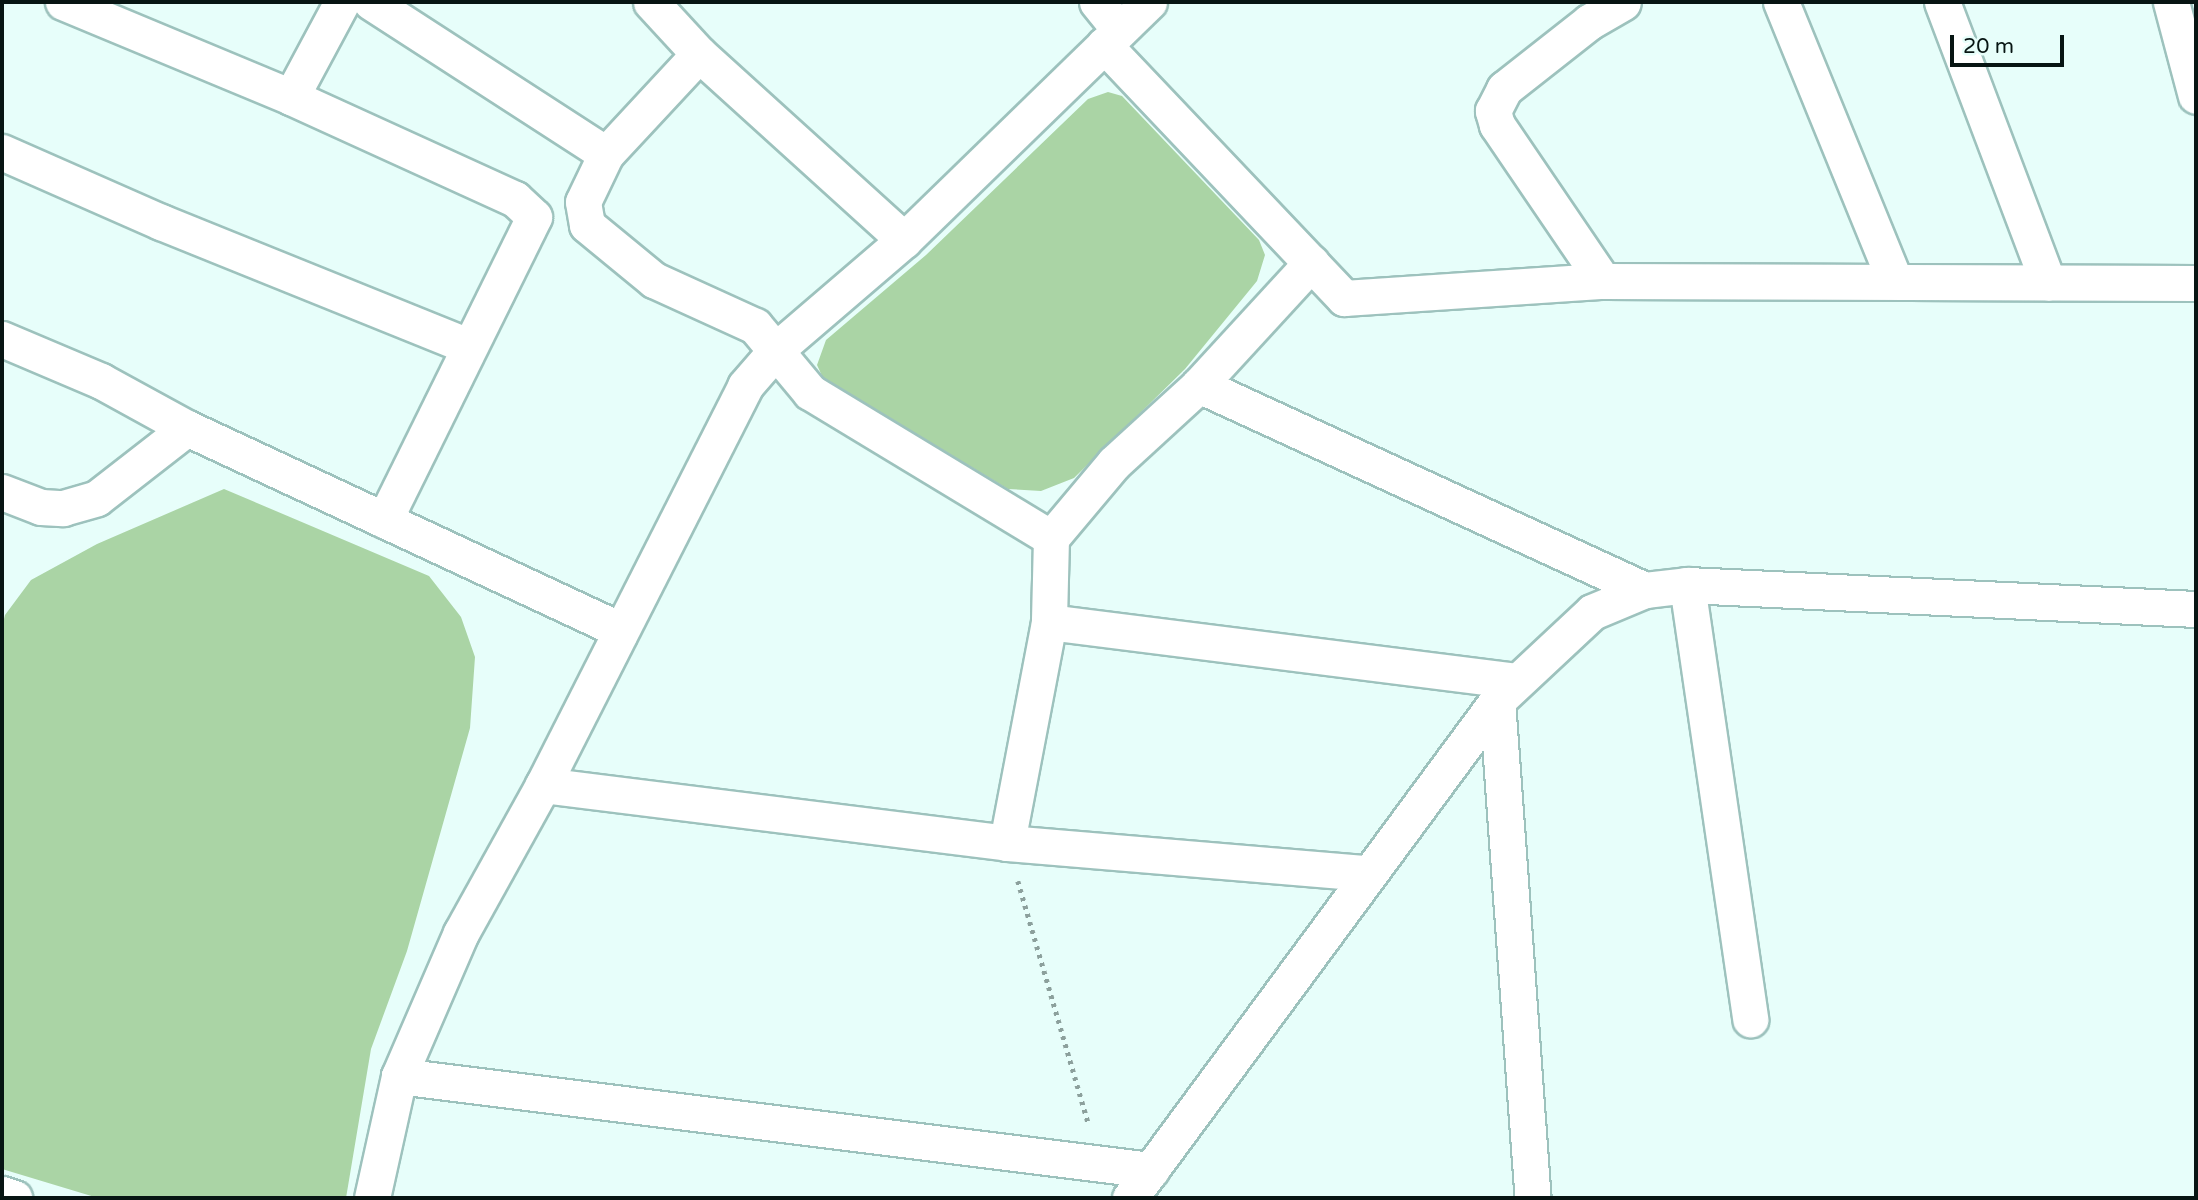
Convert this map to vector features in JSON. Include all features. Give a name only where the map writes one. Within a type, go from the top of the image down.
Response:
[{"type":"street","points":[[63,2],[291,97],[515,200],[534,217]]},
{"type":"street","points":[[291,97],[342,2]]},
{"type":"street","points":[[371,2],[606,154]]},
{"type":"street","points":[[651,2],[699,54],[904,240]]},
{"type":"street","points":[[1097,2],[1112,38],[1344,299],[1603,281],[2196,283]]},
{"type":"street","points":[[372,1198],[399,1076],[461,933],[543,785],[745,386],[777,349],[904,240],[1149,2]]},
{"type":"street","points":[[1603,281],[1497,125],[1493,111],[1504,89],[1589,22],[1623,2]]},
{"type":"street","points":[[1782,2],[1895,282]]},
{"type":"street","points":[[1942,2],[2048,283]]},
{"type":"street","points":[[2171,2],[2196,96]]},
{"type":"street","points":[[699,54],[606,154],[583,202],[587,225],[654,280],[755,327],[777,349],[810,392],[1051,538]]},
{"type":"street","points":[[2,152],[161,222],[468,346]]},
{"type":"street","points":[[384,520],[534,217],[583,202]]},
{"type":"street","points":[[1007,843],[1049,622],[1051,538],[1114,463],[1199,385],[1311,263]]},
{"type":"street","points":[[2,339],[101,381],[187,428],[621,630]]},
{"type":"street","points":[[1199,385],[1645,590]]},
{"type":"street","points":[[2,492],[41,507],[63,508],[97,498],[187,428]]},
{"type":"street","points":[[1687,584],[1750,1019]]},
{"type":"street","points":[[1130,1198],[1367,873],[1506,691],[1592,612],[1645,590],[1687,584],[2196,609]]},
{"type":"street","points":[[1049,622],[1506,691]]},
{"type":"street","points":[[1506,691],[1533,1198]]},
{"type":"street","points":[[543,785],[1007,843],[1367,873]]},
{"type":"street","points":[[399,1076],[1151,1170]]},
{"type":"street","points":[[2,1194],[14,1198]]},
{"type":"path","points":[[1007,843],[1101,1163]]},
{"type":"green space","points":[[1108,92],[1122,96],[1259,240],[1265,255],[1257,281],[1185,369],[1074,478],[1041,491],[1008,489],[823,378],[817,365],[826,340],[926,255],[1088,99]]},
{"type":"green space","points":[[224,489],[429,576],[461,617],[475,657],[470,728],[407,951],[371,1049],[346,1198],[98,1198],[2,1169],[2,627],[5,615],[31,580],[97,544]]}]
